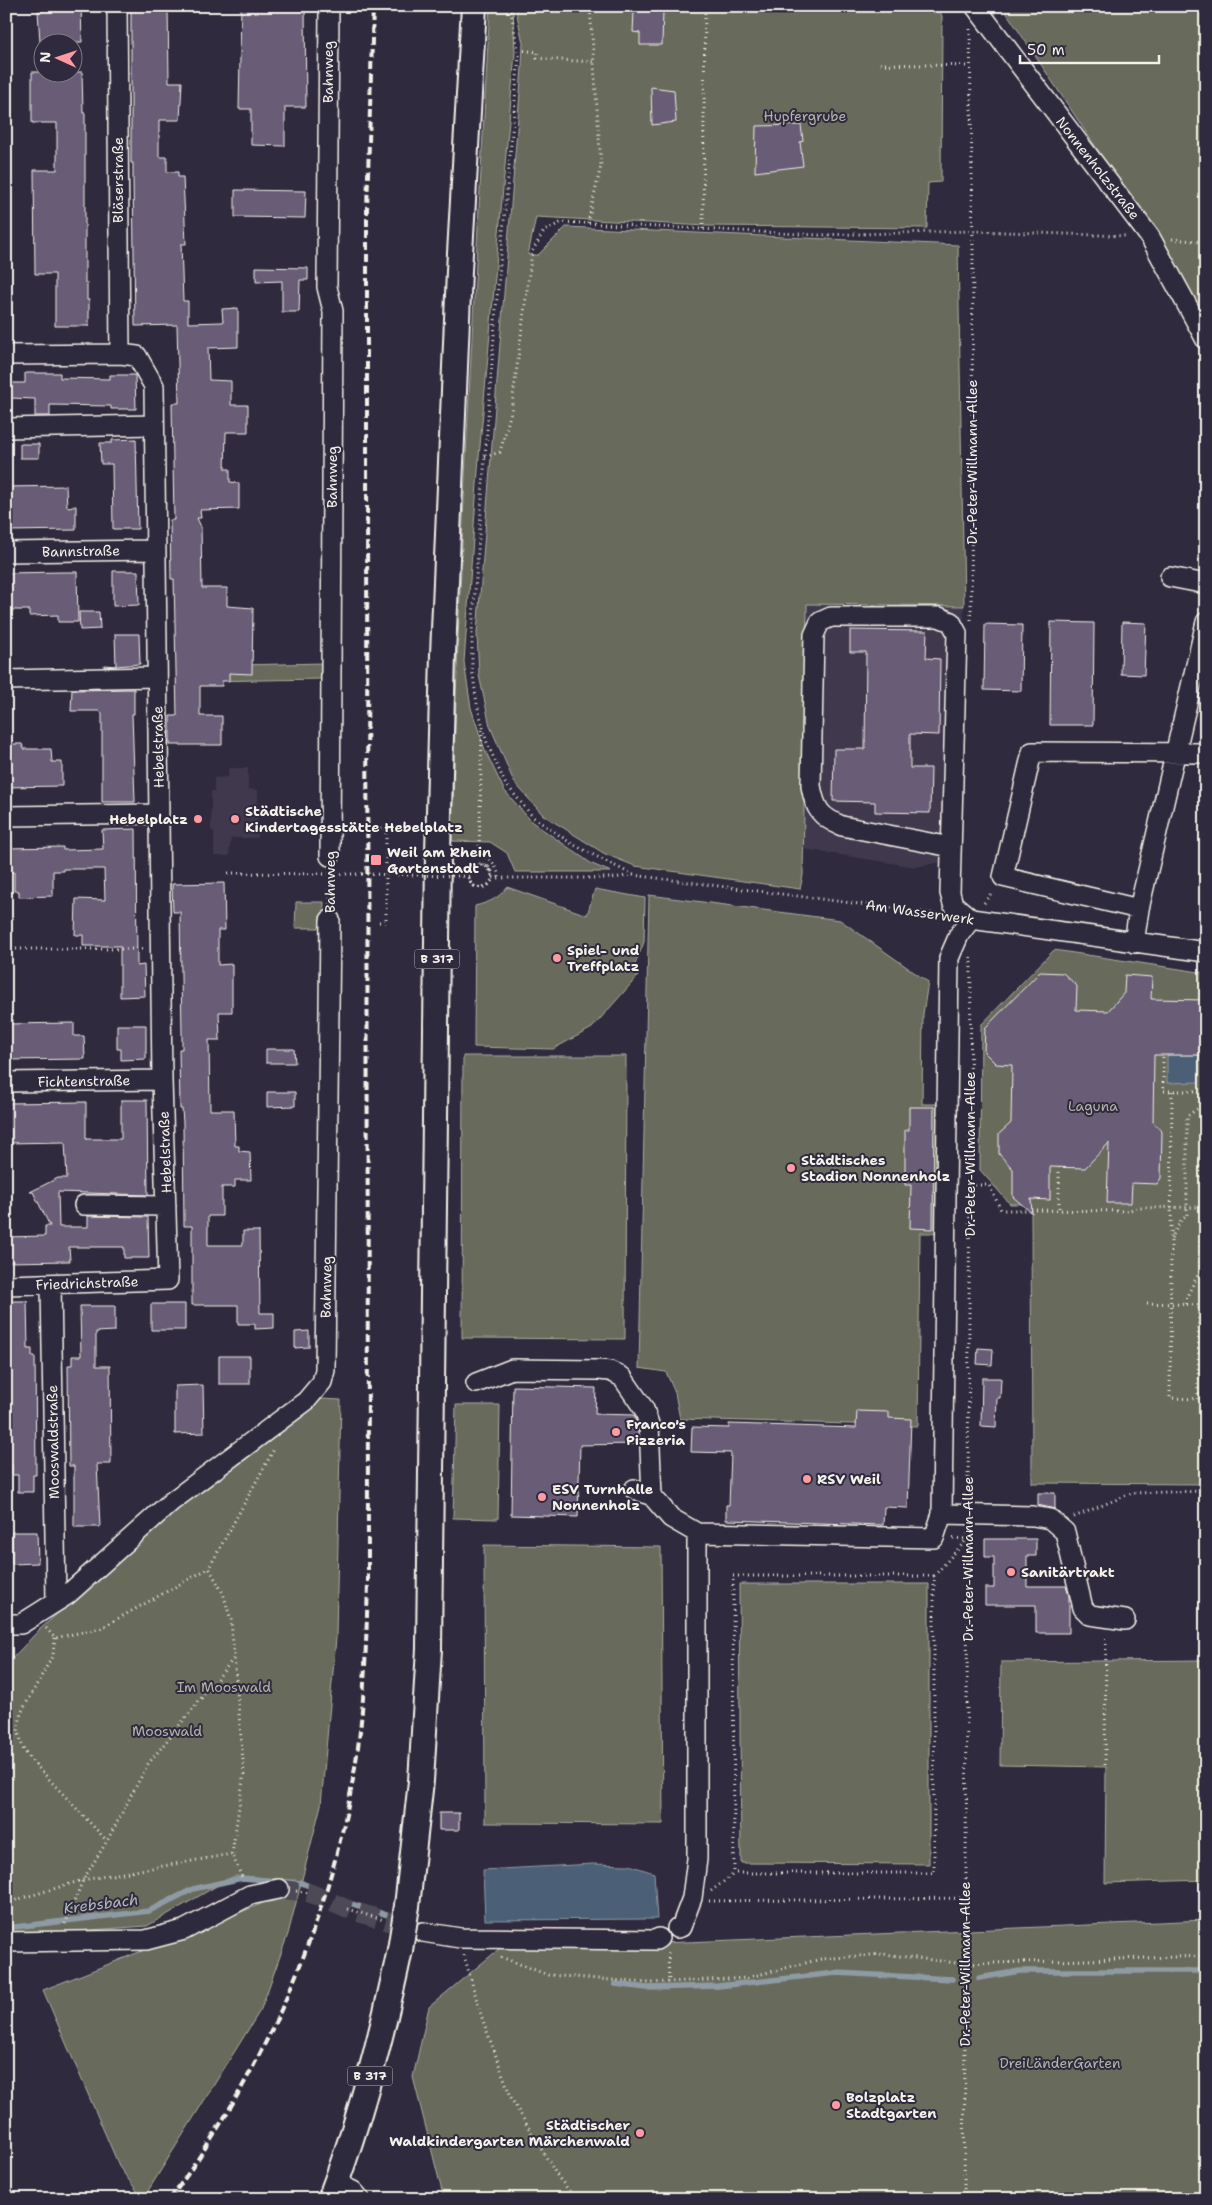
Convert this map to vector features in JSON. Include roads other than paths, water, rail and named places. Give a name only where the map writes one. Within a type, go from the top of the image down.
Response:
[{"type":"main road","name":"B 317","points":[[333,2191],[370,2078],[385,2020],[407,1906],[421,1781],[429,1649],[443,654],[458,281],[474,6]]},
{"type":"street","name":"Bläserstraße","points":[[116,6],[120,354]]},
{"type":"street","name":"Bahnweg","points":[[329,6],[327,287],[333,311],[330,865]]},
{"type":"street","name":"Nonnenholzstraße","points":[[974,6],[1150,237],[1206,340]]},
{"type":"street","points":[[6,355],[120,354]]},
{"type":"street","name":"Hebelstraße","points":[[120,354],[137,356],[154,386],[162,1080],[168,1280]]},
{"type":"street","points":[[6,428],[154,425]]},
{"type":"street","name":"Bannstraße","points":[[6,552],[155,550]]},
{"type":"street","points":[[1170,577],[1206,584]]},
{"type":"street","points":[[950,847],[842,826],[826,819],[815,805],[811,786],[814,635],[820,622],[831,616],[939,617],[951,622],[957,633],[950,892],[954,904],[971,919]]},
{"type":"street","points":[[1134,943],[1139,909],[1206,622]]},
{"type":"street","points":[[6,680],[157,677]]},
{"type":"street","points":[[1139,909],[1003,877],[1032,752],[1206,753]]},
{"type":"street","points":[[6,816],[158,814]]},
{"type":"street","name":"Am Wasserwerk","points":[[971,919],[1206,952]]},
{"type":"street","name":"Dr.-Peter-Willmann-Allee","points":[[697,1533],[934,1538],[942,1514],[949,958],[959,935],[971,919]]},
{"type":"street","name":"Bahnweg","points":[[6,1624],[21,1624],[36,1616],[56,1600],[67,1595],[171,1502],[306,1401],[322,1382],[325,1370],[330,920]]},
{"type":"street","name":"Fichtenstraße","points":[[6,1082],[162,1080]]},
{"type":"street","points":[[84,1204],[166,1206]]},
{"type":"street","name":"Friedrichstraße","points":[[6,1285],[168,1280]]},
{"type":"street","name":"Mooswaldstraße","points":[[51,1284],[56,1600]]},
{"type":"street","points":[[476,1383],[512,1369],[598,1370],[610,1371],[622,1377],[644,1409],[649,1424],[652,1496]]},
{"type":"street","points":[[634,1489],[652,1496],[671,1518],[697,1533],[697,1859],[692,1898],[681,1926],[677,1928]]},
{"type":"street","points":[[942,1514],[1033,1516],[1050,1519],[1065,1532],[1083,1608],[1090,1615],[1125,1620]]},
{"type":"street","points":[[6,1942],[146,1940],[184,1930],[250,1895],[279,1889]]},
{"type":"street","points":[[423,1932],[460,1938],[656,1940],[659,1938]]},
{"type":"street","points":[[333,2191],[353,2192],[360,2199]]},
{"type":"water","points":[[1167,1055],[1199,1055],[1199,1082],[1167,1083]]},
{"type":"water","points":[[593,1864],[629,1865],[654,1873],[657,1919],[485,1920],[483,1870]]},
{"type":"waterway","name":"Krebsbach","points":[[6,1928],[149,1911],[193,1889],[242,1878],[302,1883],[311,1887]]},
{"type":"waterway","points":[[349,1903],[400,1919]]},
{"type":"waterway","points":[[979,1978],[1020,1971],[1206,1971]]},
{"type":"waterway","points":[[615,1984],[647,1988],[718,1986],[836,1973],[952,1979]]},
{"type":"tunnel","points":[[279,1889],[310,1893],[347,1909],[417,1930]]},
{"type":"railway","points":[[170,2199],[236,2098],[264,2045],[289,1991],[311,1936],[330,1879],[345,1820],[356,1761],[361,1717],[365,1673],[368,1584],[367,210],[373,6]]},
{"type":"place","name":"Hebelplatz","points":[[198,819]]},
{"type":"place","name":"Städtische Kindertagesstätte Hebelplatz","points":[[235,819]]},
{"type":"place","name":"Weil am Rhein Gartenstadt","points":[[376,860]]},
{"type":"place","name":"Spiel- und Treffplatz","points":[[557,958]]},
{"type":"place","name":"Städtisches Stadion Nonnenholz","points":[[791,1168]]},
{"type":"place","name":"Franco's Pizzeria","points":[[616,1432]]},
{"type":"place","name":"RSV Weil","points":[[807,1479]]},
{"type":"place","name":"ESV Turnhalle Nonnenholz","points":[[542,1497]]},
{"type":"place","name":"Sanitärtrakt","points":[[1011,1572]]},
{"type":"place","name":"Bolzplatz Stadtgarten","points":[[836,2105]]},
{"type":"place","name":"Städtischer Waldkindergarten Märchenwald","points":[[640,2133]]},
{"type":"park label","name":"Hupfergrube","points":[[805,116]]},
{"type":"park label","name":"Laguna","points":[[1093,1106]]},
{"type":"park label","name":"Im Mooswald","points":[[224,1687]]},
{"type":"park label","name":"Mooswald","points":[[167,1731]]},
{"type":"park label","name":"DreiLänderGarten","points":[[1060,2063]]}]
